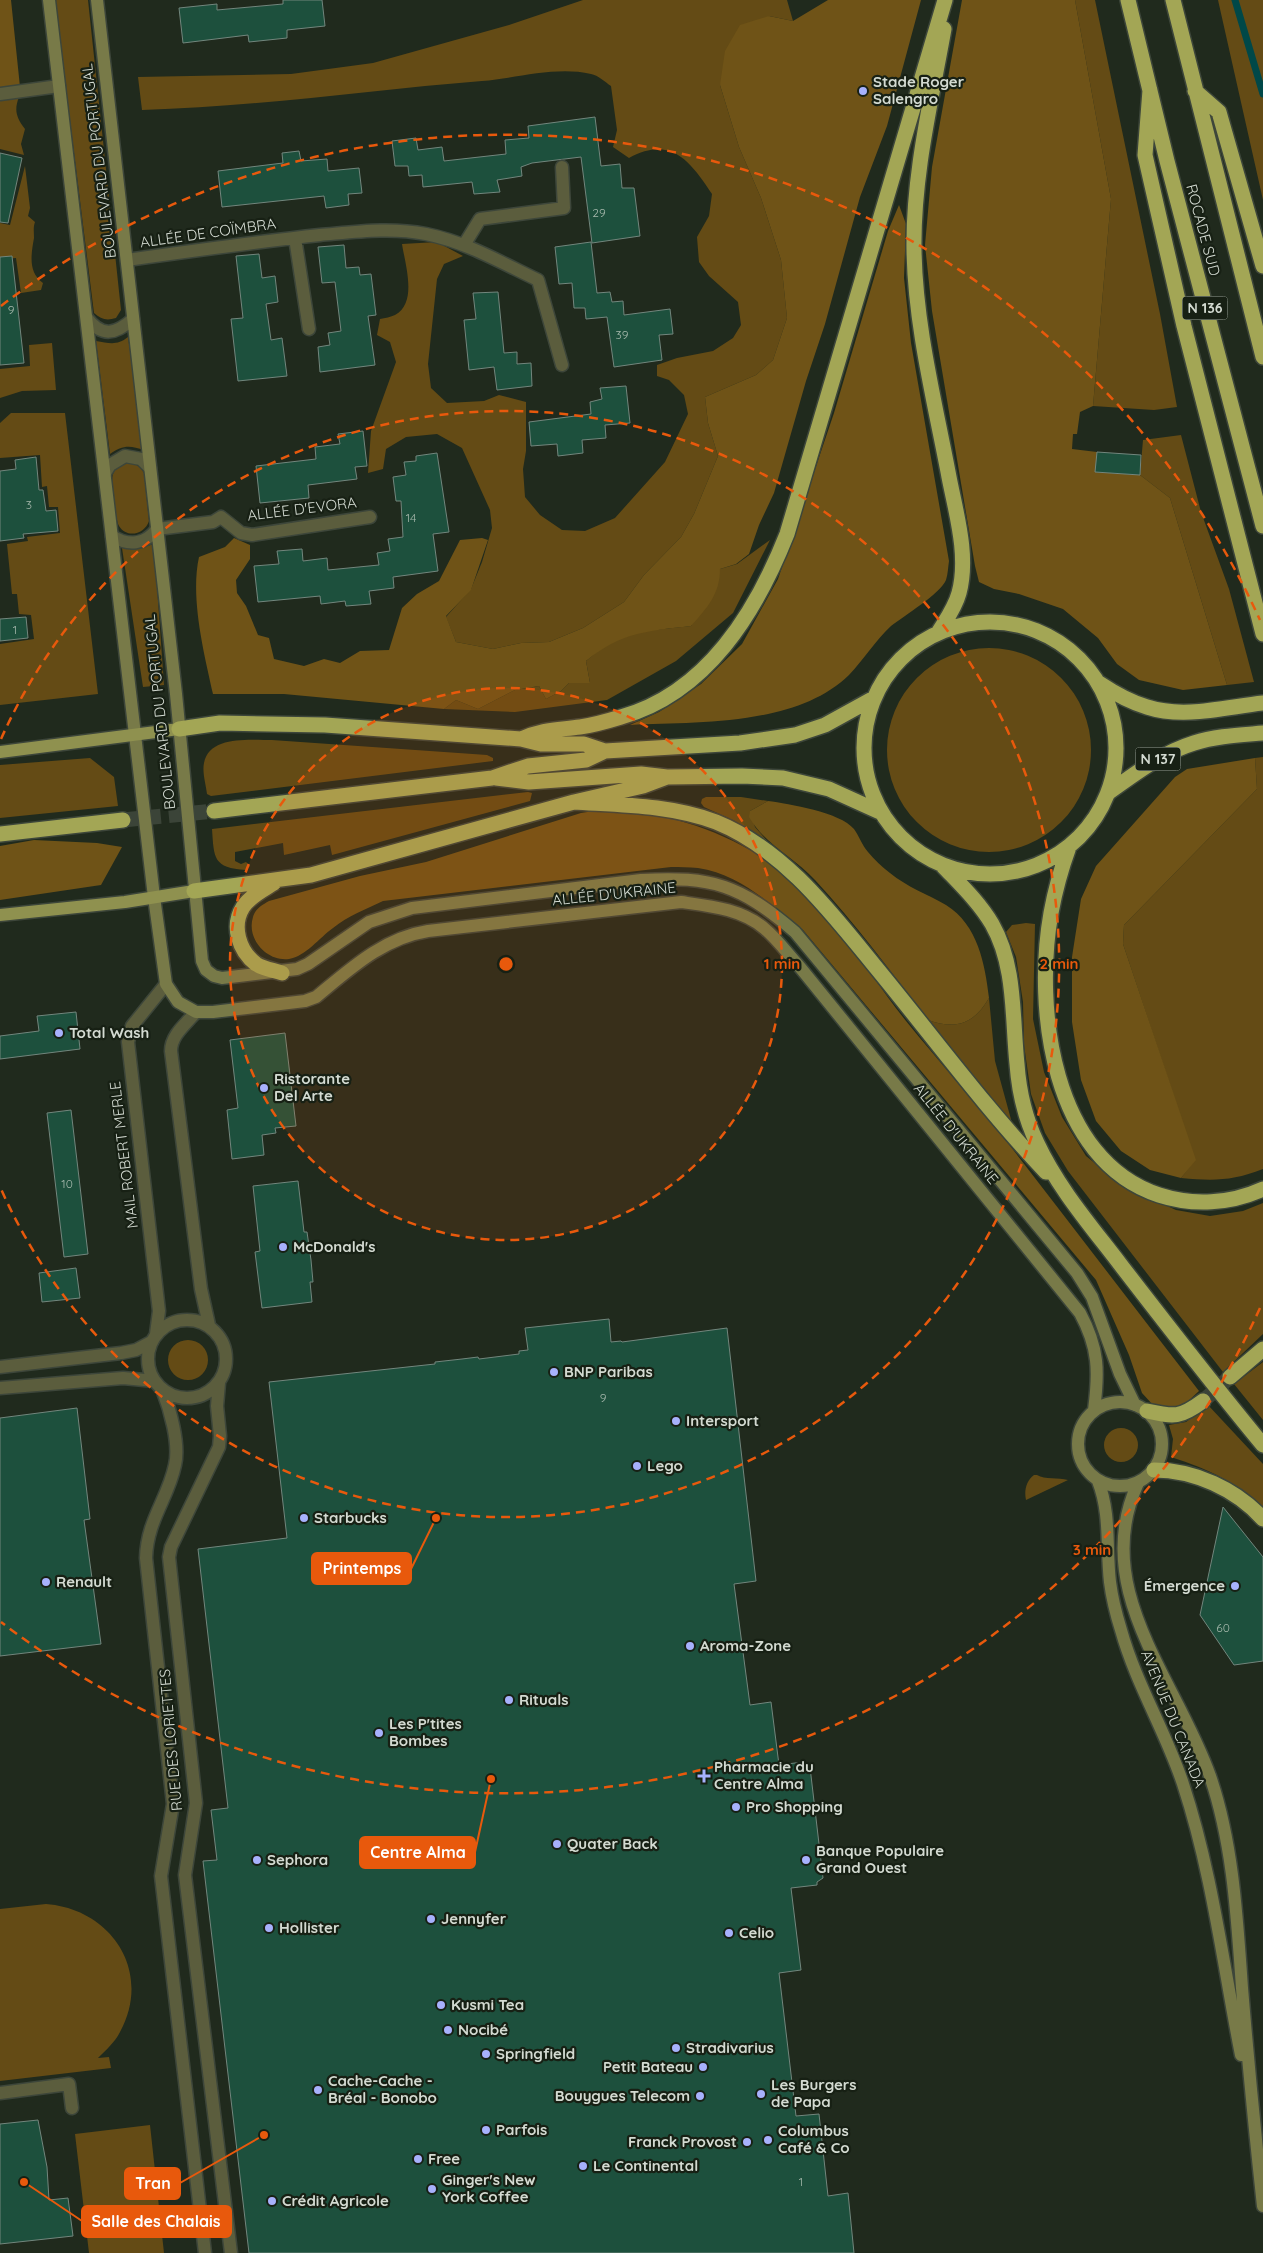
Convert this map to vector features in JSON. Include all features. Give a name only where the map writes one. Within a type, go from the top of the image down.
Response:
[{"type":"highway","points":[[521,739],[540,731],[581,727],[624,716],[668,696],[706,667],[734,635],[764,587],[787,534],[945,0]]},
{"type":"highway","points":[[938,633],[954,608],[963,568],[954,502],[922,333],[914,251],[914,214],[924,139],[949,0]]},
{"type":"highway","name":"ROCADE SUD","points":[[1128,0],[1169,170],[1263,526]]},
{"type":"highway","name":"ROCADE SUD","points":[[1173,0],[1263,357]]},
{"type":"highway","points":[[1150,90],[1145,155],[1184,326],[1263,634]]},
{"type":"highway","points":[[1195,91],[1219,112],[1263,266]]},
{"type":"highway","points":[[977,622],[998,622],[1031,628],[1056,640],[1072,652],[1087,666],[1099,683],[1107,700],[1116,737],[1116,756],[1108,793],[1092,823],[1069,847],[1036,866],[1008,873],[979,874],[960,871],[924,856],[907,844],[882,813],[872,791],[866,768],[864,745],[867,721],[874,698],[893,667],[914,648],[938,633],[977,622]]},
{"type":"highway","points":[[1099,683],[1119,696],[1147,707],[1182,712],[1263,703]]},
{"type":"highway","points":[[179,729],[220,723],[324,724],[521,739],[541,744],[584,744],[605,751],[740,743],[795,735],[826,725],[874,698]]},
{"type":"highway","name":"N 137","points":[[1108,793],[1154,760],[1195,743],[1263,733]]},
{"type":"highway","points":[[214,811],[492,778],[528,766],[586,760],[605,751]]},
{"type":"highway","points":[[492,778],[529,782],[642,774],[667,777],[742,776],[783,778],[829,789],[882,813]]},
{"type":"highway","points":[[194,891],[311,875],[574,802],[643,786],[667,777]]},
{"type":"highway","points":[[574,802],[621,804],[694,814],[718,823],[744,837],[790,870],[835,917],[1031,1156],[1069,1198]]},
{"type":"highway","points":[[0,836],[123,820]]},
{"type":"highway","points":[[1069,847],[1060,873],[1051,914],[1047,949],[1046,986],[1050,1045],[1058,1076],[1078,1125],[1094,1149],[1111,1167],[1149,1192],[1172,1199],[1206,1202],[1223,1201],[1263,1189]]},
{"type":"highway","points":[[942,865],[992,924],[1003,950],[1009,975],[1020,1093],[1027,1120],[1046,1163],[1069,1198],[1188,1352],[1263,1445]]},
{"type":"highway","points":[[278,881],[252,897],[243,907],[237,929],[239,942],[255,963],[266,969],[282,972]]},
{"type":"highway","points":[[1230,1377],[1263,1349]]},
{"type":"highway","points":[[1141,1408],[1174,1416],[1187,1413],[1203,1401]]},
{"type":"highway","points":[[1154,1470],[1190,1474],[1213,1484],[1236,1496],[1263,1519]]},
{"type":"main road","points":[[0,752],[179,729]]},
{"type":"main road","points":[[0,915],[194,891]]},
{"type":"street","name":"BOULEVARD DU PORTUGAL","points":[[50,0],[154,897]]},
{"type":"street","name":"BOULEVARD DU PORTUGAL","points":[[97,0],[179,729],[194,891]]},
{"type":"street","points":[[0,94],[59,86]]},
{"type":"street","points":[[464,245],[480,219],[564,208],[562,168]]},
{"type":"street","name":"ALLÉE DE COÏMBRA","points":[[127,260],[294,238],[374,230],[428,234],[464,245],[538,280],[562,365]]},
{"type":"street","name":"ALLÉE DE COÏMBRA","points":[[294,238],[308,329]]},
{"type":"street","points":[[87,318],[93,326],[109,332],[118,330],[133,319]]},
{"type":"street","points":[[105,473],[110,465],[125,456],[141,459],[150,468]]},
{"type":"street","name":"ALLÉE D'EVORA","points":[[157,529],[213,522],[220,517],[241,533],[252,535],[370,517]]},
{"type":"street","points":[[112,536],[128,543],[136,542],[151,536],[157,529]]},
{"type":"street","name":"ALLÉE D'UKRAINE","points":[[194,891],[202,961],[206,970],[214,976],[222,978],[282,972],[308,964],[369,922],[412,908],[641,880],[676,878],[715,883],[750,897],[795,932],[1077,1273],[1092,1297],[1120,1374],[1141,1408],[1156,1423],[1161,1434],[1160,1459],[1154,1470]]},
{"type":"street","points":[[154,897],[166,984],[178,1002],[196,1012],[175,1036],[171,1043],[171,1051],[201,1289],[209,1325]]},
{"type":"street","name":"ALLÉE D'UKRAINE","points":[[196,1012],[213,1012],[305,1001],[316,997],[371,953],[414,933],[681,902],[712,906],[737,913],[764,928],[799,966],[1080,1313],[1089,1329],[1097,1356],[1098,1376],[1094,1410],[1084,1422],[1077,1443],[1081,1461],[1086,1471],[1098,1481]]},
{"type":"street","name":"MAIL ROBERT MERLE","points":[[153,1338],[159,1311],[128,1042],[132,1026],[166,984]]},
{"type":"street","points":[[0,1367],[121,1354],[136,1350],[170,1324],[183,1321],[195,1321],[209,1325],[218,1333],[224,1346],[226,1363],[224,1375],[219,1383],[210,1391],[193,1397],[176,1396],[159,1385],[123,1378],[0,1388]]},
{"type":"street","points":[[153,1338],[148,1363],[159,1385]]},
{"type":"street","name":"RUE DES LORIETTES","points":[[219,1383],[217,1406],[220,1436],[219,1447],[170,1547],[169,1558],[196,1803],[186,1875],[231,2253]]},
{"type":"street","name":"RUE DES LORIETTES","points":[[159,1385],[170,1408],[176,1454],[176,1464],[153,1519],[147,1540],[146,1558],[173,1804],[161,1876],[205,2253]]},
{"type":"street","points":[[1094,1410],[1114,1402],[1141,1408]]},
{"type":"street","points":[[1098,1481],[1118,1487],[1138,1483],[1154,1470]]},
{"type":"street","name":"AVENUE DU CANADA","points":[[1098,1481],[1104,1497],[1110,1582],[1120,1628],[1136,1676],[1182,1782],[1201,1847],[1253,2116]]},
{"type":"street","name":"AVENUE DU CANADA","points":[[1138,1483],[1126,1517],[1123,1538],[1127,1584],[1139,1625],[1203,1758],[1218,1804],[1229,1859],[1263,2206]]},
{"type":"street","points":[[0,2093],[68,2084],[72,2108]]},
{"type":"shaded area","points":[[0,0],[11,0],[20,87],[0,89]]},
{"type":"shaded area","points":[[55,0],[88,0],[121,310],[116,318],[112,319],[104,319],[94,313]]},
{"type":"shaded area","points":[[583,0],[787,0],[793,21],[769,16],[720,85],[739,147],[761,198],[781,260],[787,318],[773,360],[756,375],[705,397],[708,423],[718,456],[694,514],[681,537],[644,575],[624,602],[583,628],[549,642],[521,643],[493,649],[456,642],[446,617],[471,589],[482,562],[492,528],[490,510],[462,448],[437,434],[406,437],[386,449],[383,469],[368,473],[371,431],[396,362],[390,342],[377,335],[380,319],[393,316],[402,309],[408,293],[407,272],[402,244],[437,242],[463,256],[444,264],[437,279],[428,364],[431,388],[447,403],[484,401],[499,395],[526,402],[526,451],[523,469],[525,497],[540,515],[562,530],[585,531],[615,518],[665,462],[688,414],[684,395],[669,380],[657,376],[657,365],[677,358],[713,351],[733,338],[741,325],[738,302],[709,276],[699,262],[697,237],[709,216],[712,194],[696,171],[678,155],[657,149],[629,158],[613,147],[617,130],[611,86],[599,77],[591,74],[564,71],[551,72],[482,81],[270,102],[142,110],[138,77],[291,74],[373,63],[509,25]]},
{"type":"shaded area","points":[[828,0],[921,0],[887,126],[860,197],[825,324],[806,381],[774,493],[759,525],[749,554],[736,564],[720,569],[718,586],[712,600],[691,626],[636,634],[611,644],[586,661],[590,683],[569,683],[561,691],[546,699],[539,686],[515,690],[478,709],[456,700],[444,709],[284,694],[213,694],[197,608],[196,590],[199,557],[225,547],[234,538],[250,545],[250,559],[236,580],[237,593],[246,606],[258,635],[269,638],[274,659],[304,666],[324,659],[340,663],[360,651],[389,650],[402,608],[417,594],[439,581],[460,540],[482,538],[488,540],[471,590],[446,616],[456,642],[493,649],[521,643],[549,642],[583,628],[624,602],[644,575],[681,537],[694,514],[718,456],[708,423],[705,397],[756,375],[773,360],[787,318],[781,260],[761,198],[739,147],[720,85],[725,51],[740,25],[769,16],[793,21]]},
{"type":"shaded area","points":[[962,0],[1075,0],[1111,199],[1093,406],[1080,412],[1077,434],[1073,434],[1072,449],[1097,452],[1096,472],[1140,475],[1170,498],[1227,685],[1183,690],[1139,680],[1117,664],[1098,638],[1063,609],[1019,594],[994,589],[979,582],[932,311],[925,245],[932,167]]},
{"type":"shaded area","points":[[1075,0],[1095,0],[1160,314],[1177,407],[1154,410],[1093,406],[1111,199]]},
{"type":"shaded area","points":[[1218,0],[1263,0],[1263,200]]},
{"type":"shaded area","points":[[19,97],[16,110],[25,129],[21,144],[24,155],[0,149],[0,99]]},
{"type":"shaded area","points":[[25,166],[30,208],[28,216],[35,222],[32,263],[35,274],[43,283],[41,290],[21,293],[16,258],[0,259],[0,223],[10,225]]},
{"type":"shaded area","points":[[899,205],[906,224],[904,278],[911,343],[949,561],[946,580],[930,598],[891,626],[849,675],[827,692],[802,704],[746,718],[630,725],[659,712],[701,684],[742,644],[778,579],[834,413],[888,231]]},
{"type":"shaded area","points":[[128,337],[144,450],[126,447],[110,454],[96,341],[116,343]]},
{"type":"shaded area","points":[[52,343],[56,390],[22,391],[0,398],[0,369],[30,366],[29,345]]},
{"type":"shaded area","points":[[11,413],[65,413],[98,694],[0,705],[0,644],[34,639],[31,615],[19,614],[17,594],[12,594],[7,544],[28,541],[27,537],[60,533],[58,507],[49,507],[47,486],[42,487],[40,455],[0,458],[0,423]]},
{"type":"shaded area","points":[[1181,435],[1201,512],[1229,589],[1254,682],[1227,685],[1170,498],[1140,475],[1143,440]]},
{"type":"shaded area","points":[[123,463],[135,464],[144,473],[149,521],[140,532],[131,534],[122,530],[117,522],[112,484],[115,470]]},
{"type":"shaded area","points":[[770,540],[733,613],[676,661],[607,700],[515,712],[444,709],[456,700],[478,709],[515,690],[539,686],[546,699],[561,691],[569,683],[590,683],[586,661],[604,646],[644,631],[691,626],[720,569],[737,564]]},
{"type":"shaded area","points":[[154,544],[164,685],[143,687],[122,548],[136,549]]},
{"type":"shaded area","points":[[979,648],[999,648],[1019,652],[1037,660],[1054,671],[1068,685],[1079,702],[1087,720],[1091,750],[1087,780],[1079,798],[1068,815],[1054,829],[1037,840],[1019,848],[999,852],[979,852],[959,848],[941,840],[924,829],[910,815],[899,798],[891,780],[887,760],[887,740],[891,720],[899,702],[910,685],[924,671],[941,660],[959,652]]},
{"type":"shaded area","points":[[272,740],[487,755],[493,758],[493,761],[211,796],[207,794],[204,763],[207,754],[214,748],[222,743],[232,741]]},
{"type":"shaded area","points":[[1263,757],[1263,1169],[1242,1176],[1223,1179],[1181,1178],[1195,1160],[1123,944],[1124,925],[1257,789],[1255,758]]},
{"type":"shaded area","points":[[90,758],[114,777],[118,806],[0,818],[0,765]]},
{"type":"shaded area","points":[[1255,758],[1257,789],[1124,925],[1123,944],[1196,1160],[1181,1178],[1150,1170],[1121,1151],[1096,1121],[1081,1080],[1072,1022],[1072,957],[1081,899],[1096,866],[1175,777],[1187,769]]},
{"type":"shaded area","points":[[532,793],[530,801],[332,855],[330,845],[284,855],[283,843],[235,852],[235,861],[241,864],[246,862],[250,866],[246,870],[235,869],[221,864],[215,854],[212,829]]},
{"type":"shaded area","points":[[706,797],[741,797],[768,801],[750,811],[755,827],[769,843],[735,821],[704,807],[701,803],[702,799]]},
{"type":"shaded area","points":[[768,801],[826,813],[847,823],[854,829],[868,852],[887,871],[957,913],[973,934],[985,972],[989,998],[977,1014],[970,1019],[956,1024],[938,1023],[928,1020],[845,914],[815,880],[771,843],[756,827],[749,817],[750,811]]},
{"type":"shaded area","points":[[600,810],[620,810],[662,816],[703,828],[723,836],[760,856],[783,872],[803,891],[840,932],[906,1021],[1011,1147],[1199,1391],[1185,1404],[1177,1407],[1153,1405],[1142,1393],[1129,1355],[1096,1280],[803,930],[767,901],[728,877],[698,868],[671,867],[383,901],[345,920],[307,951],[289,959],[273,957],[266,953],[256,941],[253,933],[252,925],[255,912],[269,901],[360,876],[426,862],[581,813]]},
{"type":"shaded area","points":[[34,840],[97,843],[122,847],[101,885],[0,900],[0,846]]},
{"type":"shaded area","points":[[1035,924],[1033,1019],[1044,1072],[1062,1117],[1086,1156],[1123,1186],[1176,1210],[1210,1216],[1243,1211],[1263,1203],[1263,1334],[1223,1372],[1068,1171],[1045,1133],[1031,1094],[1024,1045],[1023,1002],[1016,957],[1006,932],[1012,925]]},
{"type":"shaded area","points":[[989,998],[995,1061],[1012,1123],[928,1020],[947,1024],[963,1022],[977,1014]]},
{"type":"shaded area","points":[[192,1340],[199,1343],[205,1349],[208,1360],[207,1368],[199,1377],[192,1380],[184,1380],[177,1377],[169,1368],[168,1356],[171,1349],[180,1341]]},
{"type":"shaded area","points":[[1263,1362],[1263,1420],[1234,1384]]},
{"type":"shaded area","points":[[1208,1405],[1263,1464],[1263,1507],[1220,1477],[1198,1466],[1171,1457],[1173,1439],[1169,1425],[1186,1422]]},
{"type":"shaded area","points":[[1121,1428],[1128,1429],[1133,1433],[1137,1438],[1137,1452],[1133,1457],[1128,1461],[1121,1462],[1114,1461],[1109,1457],[1105,1452],[1104,1445],[1105,1438],[1109,1433],[1114,1429]]},
{"type":"shaded area","points":[[1034,1475],[1068,1480],[1026,1500],[1026,1486]]},
{"type":"shaded area","points":[[46,1904],[69,1908],[90,1918],[107,1931],[120,1947],[128,1966],[132,1987],[129,2009],[118,2036],[98,2058],[109,2057],[111,2068],[0,2081],[0,1909]]},
{"type":"shaded area","points":[[150,2125],[164,2253],[89,2253],[75,2134]]},
{"type":"building","points":[[283,0],[322,0],[325,26],[287,30],[287,38],[249,42],[248,35],[183,43],[179,8],[217,4],[217,10],[283,4]]},
{"type":"building","points":[[595,117],[601,166],[620,164],[622,188],[634,188],[640,236],[592,243],[581,157],[532,163],[521,167],[522,176],[497,180],[500,192],[474,194],[472,182],[423,187],[422,175],[409,176],[408,166],[395,166],[392,141],[416,138],[418,150],[442,147],[444,161],[506,154],[505,140],[529,138],[528,126]]},
{"type":"building","points":[[299,151],[301,161],[327,159],[328,171],[359,168],[362,193],[348,194],[349,205],[326,208],[324,196],[222,207],[218,171],[283,163],[282,153]]},
{"type":"building","points":[[0,153],[22,158],[8,223],[0,222]]},
{"type":"building","points":[[591,242],[597,293],[610,292],[612,302],[623,301],[624,315],[670,309],[673,334],[659,335],[662,360],[614,367],[607,317],[586,319],[585,308],[574,308],[572,283],[559,284],[555,247]]},
{"type":"building","points":[[344,245],[346,268],[359,267],[360,275],[371,274],[376,315],[368,316],[375,365],[320,372],[318,347],[330,345],[328,333],[341,331],[335,282],[322,283],[318,247]]},
{"type":"building","points":[[259,254],[262,278],[275,276],[278,302],[266,304],[271,340],[282,338],[287,376],[238,381],[231,319],[243,318],[236,256]]},
{"type":"building","points":[[12,256],[24,363],[0,365],[0,257]]},
{"type":"building","points":[[498,292],[504,353],[517,352],[517,364],[531,363],[532,386],[497,390],[494,367],[469,370],[464,320],[476,319],[473,293]]},
{"type":"building","points":[[626,386],[630,423],[605,425],[606,438],[582,440],[583,453],[558,456],[557,444],[531,446],[529,422],[591,414],[590,402],[602,399],[600,388]]},
{"type":"building","points":[[363,431],[367,466],[355,467],[357,479],[308,485],[309,498],[260,503],[256,466],[316,459],[315,447],[340,444],[338,434]]},
{"type":"building","points":[[1097,452],[1141,455],[1140,475],[1095,472]]},
{"type":"building","points":[[437,453],[449,532],[433,534],[438,571],[393,577],[394,588],[369,591],[371,604],[346,606],[345,601],[321,604],[320,596],[258,602],[254,566],[279,564],[277,551],[302,549],[303,561],[327,558],[328,570],[379,565],[377,553],[390,551],[388,539],[403,537],[401,501],[396,501],[393,477],[406,475],[404,462],[416,461],[416,456]]},
{"type":"building","points":[[36,457],[39,490],[43,490],[46,511],[56,510],[58,531],[23,534],[24,538],[0,541],[0,471],[16,469],[15,460]]},
{"type":"building","points":[[26,617],[28,638],[0,641],[0,619]]},
{"type":"building","name":"Total Wash","points":[[76,1012],[80,1049],[0,1059],[0,1036],[39,1031],[37,1016]]},
{"type":"building","name":"Ristorante Del Arte","points":[[285,1033],[296,1126],[275,1128],[276,1133],[262,1135],[264,1155],[232,1159],[227,1110],[238,1108],[230,1040]]},
{"type":"building","points":[[71,1110],[88,1254],[64,1257],[47,1113]]},
{"type":"building","name":"McDonald's","points":[[298,1181],[304,1232],[307,1232],[311,1260],[313,1282],[310,1282],[312,1302],[262,1308],[255,1252],[260,1251],[253,1186]]},
{"type":"building","points":[[76,1268],[80,1298],[42,1302],[39,1273]]},
{"type":"building","points":[[609,1319],[611,1342],[727,1328],[756,1581],[734,1584],[750,1705],[771,1702],[779,1765],[803,1762],[807,1768],[810,1767],[823,1878],[817,1882],[817,1885],[791,1888],[801,1970],[779,1973],[796,2116],[819,2114],[828,2196],[848,2193],[854,2253],[249,2253],[203,1861],[217,1860],[211,1810],[228,1808],[198,1549],[287,1538],[269,1382],[435,1364],[435,1362],[478,1357],[479,1359],[519,1354],[519,1351],[528,1350],[525,1328]]},
{"type":"building","name":"Renault","points":[[77,1408],[90,1519],[84,1520],[101,1644],[0,1656],[0,1418]]},
{"type":"building","name":"Émergence","points":[[1223,1507],[1263,1557],[1263,1661],[1234,1665],[1200,1615]]},
{"type":"building","points":[[38,2120],[47,2167],[49,2200],[68,2198],[73,2236],[0,2244],[0,2124]]},
{"type":"waterway","points":[[1235,0],[1263,94]]},
{"type":"tunnel","points":[[123,820],[214,811]]},
{"type":"tunnel","points":[[1203,1401],[1230,1377]]},
{"type":"place","name":"Stade Roger Salengro","points":[[863,91]]},
{"type":"place","name":"Total Wash","points":[[59,1033]]},
{"type":"place","name":"Ristorante Del Arte","points":[[264,1088]]},
{"type":"place","name":"McDonald's","points":[[283,1247]]},
{"type":"place","name":"BNP Paribas","points":[[554,1372]]},
{"type":"place","name":"Intersport","points":[[676,1421]]},
{"type":"place","name":"Lego","points":[[637,1466]]},
{"type":"place","name":"Starbucks","points":[[304,1518]]},
{"type":"place","name":"Printemps","points":[[436,1518]]},
{"type":"place","name":"Renault","points":[[46,1582]]},
{"type":"place","name":"Émergence","points":[[1235,1586]]},
{"type":"place","name":"Aroma-Zone","points":[[690,1646]]},
{"type":"place","name":"Rituals","points":[[509,1700]]},
{"type":"place","name":"Les P'tites Bombes","points":[[379,1733]]},
{"type":"place","name":"Pharmacie du Centre Alma","points":[[704,1776]]},
{"type":"place","name":"Centre Alma","points":[[491,1779]]},
{"type":"place","name":"Pro Shopping","points":[[736,1807]]},
{"type":"place","name":"Quater Back","points":[[557,1844]]},
{"type":"place","name":"Sephora","points":[[257,1860]]},
{"type":"place","name":"Banque Populaire Grand Ouest","points":[[806,1860]]},
{"type":"place","name":"Jennyfer","points":[[431,1919]]},
{"type":"place","name":"Hollister","points":[[269,1928]]},
{"type":"place","name":"Celio","points":[[729,1933]]},
{"type":"place","name":"Kusmi Tea","points":[[441,2005]]},
{"type":"place","name":"Nocibé","points":[[448,2030]]},
{"type":"place","name":"Stradivarius","points":[[676,2048]]},
{"type":"place","name":"Springfield","points":[[486,2054]]},
{"type":"place","name":"Petit Bateau","points":[[703,2067]]},
{"type":"place","name":"Cache-Cache - Bréal - Bonobo","points":[[318,2090]]},
{"type":"place","name":"Les Burgers de Papa","points":[[761,2094]]},
{"type":"place","name":"Bouygues Telecom","points":[[700,2096]]},
{"type":"place","name":"Parfois","points":[[486,2130]]},
{"type":"place","name":"Tran","points":[[264,2135]]},
{"type":"place","name":"Columbus Café & Co","points":[[768,2140]]},
{"type":"place","name":"Franck Provost","points":[[747,2142]]},
{"type":"place","name":"Free","points":[[418,2159]]},
{"type":"place","name":"Le Continental","points":[[583,2166]]},
{"type":"place","name":"Salle des Chalais","points":[[24,2182]]},
{"type":"place","name":"Ginger's New York Coffee","points":[[432,2189]]},
{"type":"place","name":"Crédit Agricole","points":[[272,2201]]}]
